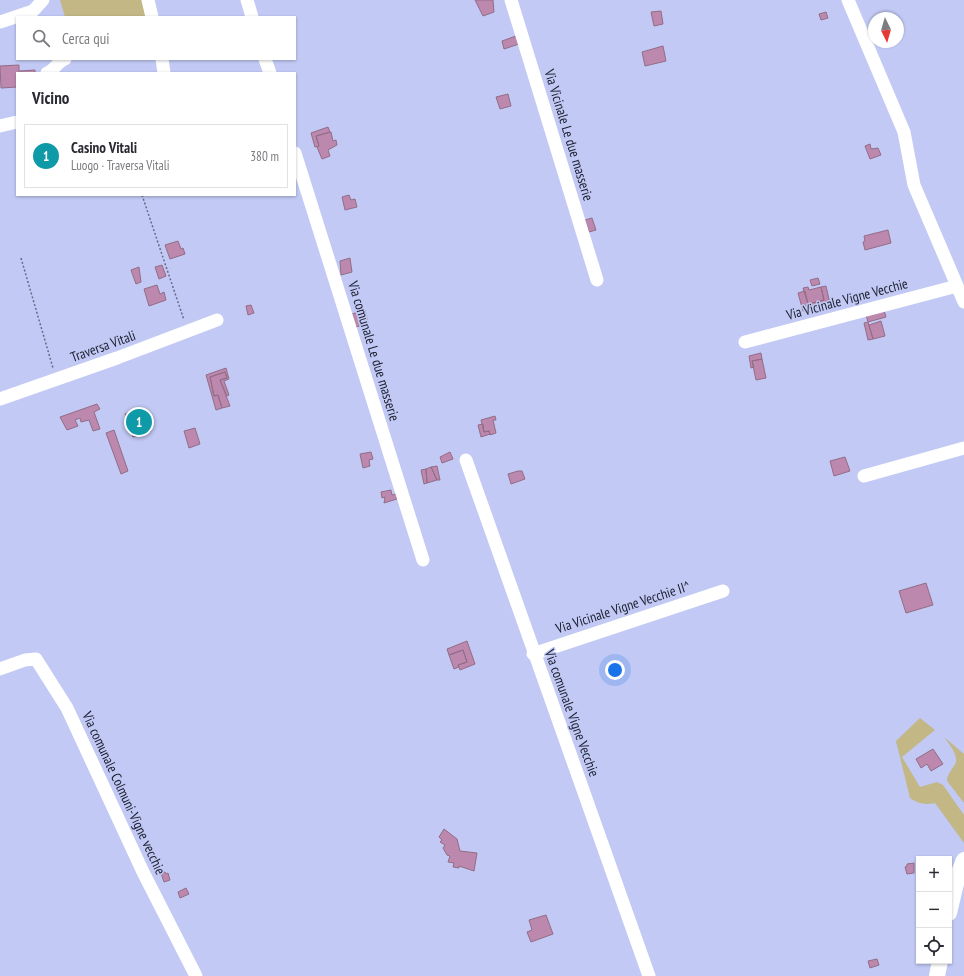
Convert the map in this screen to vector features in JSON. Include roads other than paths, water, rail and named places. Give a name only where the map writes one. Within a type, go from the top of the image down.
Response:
[{"type":"main road","points":[[952,900],[958,875],[964,860]]},
{"type":"main road","points":[[937,976],[939,964]]},
{"type":"street","points":[[18,16],[33,11],[43,0]]},
{"type":"street","points":[[148,0],[152,16]]},
{"type":"street","points":[[247,0],[252,16]]},
{"type":"street","name":"Via Vicinale Le due masserie","points":[[511,0],[597,280]]},
{"type":"street","points":[[848,0],[904,132],[914,185],[964,302]]},
{"type":"street","points":[[0,22],[16,17]]},
{"type":"street","points":[[50,72],[52,71],[58,62],[63,60]]},
{"type":"street","points":[[162,60],[164,72]]},
{"type":"street","points":[[265,60],[270,72]]},
{"type":"street","points":[[0,126],[16,122]]},
{"type":"street","name":"Via comunale Le due masserie","points":[[296,156],[423,560]]},
{"type":"street","name":"Via Vicinale Vigne Vecchie","points":[[745,342],[957,286]]},
{"type":"street","name":"Traversa Vitali","points":[[0,399],[57,380],[188,332],[216,320]]},
{"type":"street","points":[[864,476],[964,448]]},
{"type":"street","name":"Via comunale Vigne Vecchie","points":[[466,460],[533,654],[649,976]]},
{"type":"street","name":"Via Vicinale Vigne Vecchie II^","points":[[533,654],[723,591]]},
{"type":"street","name":"Via comunale Colmuni-Vigne vecchie","points":[[0,669],[26,660],[36,659],[67,708],[143,872],[196,976]]},
{"type":"place","name":"Casino Vitali","points":[[139,422]]}]
